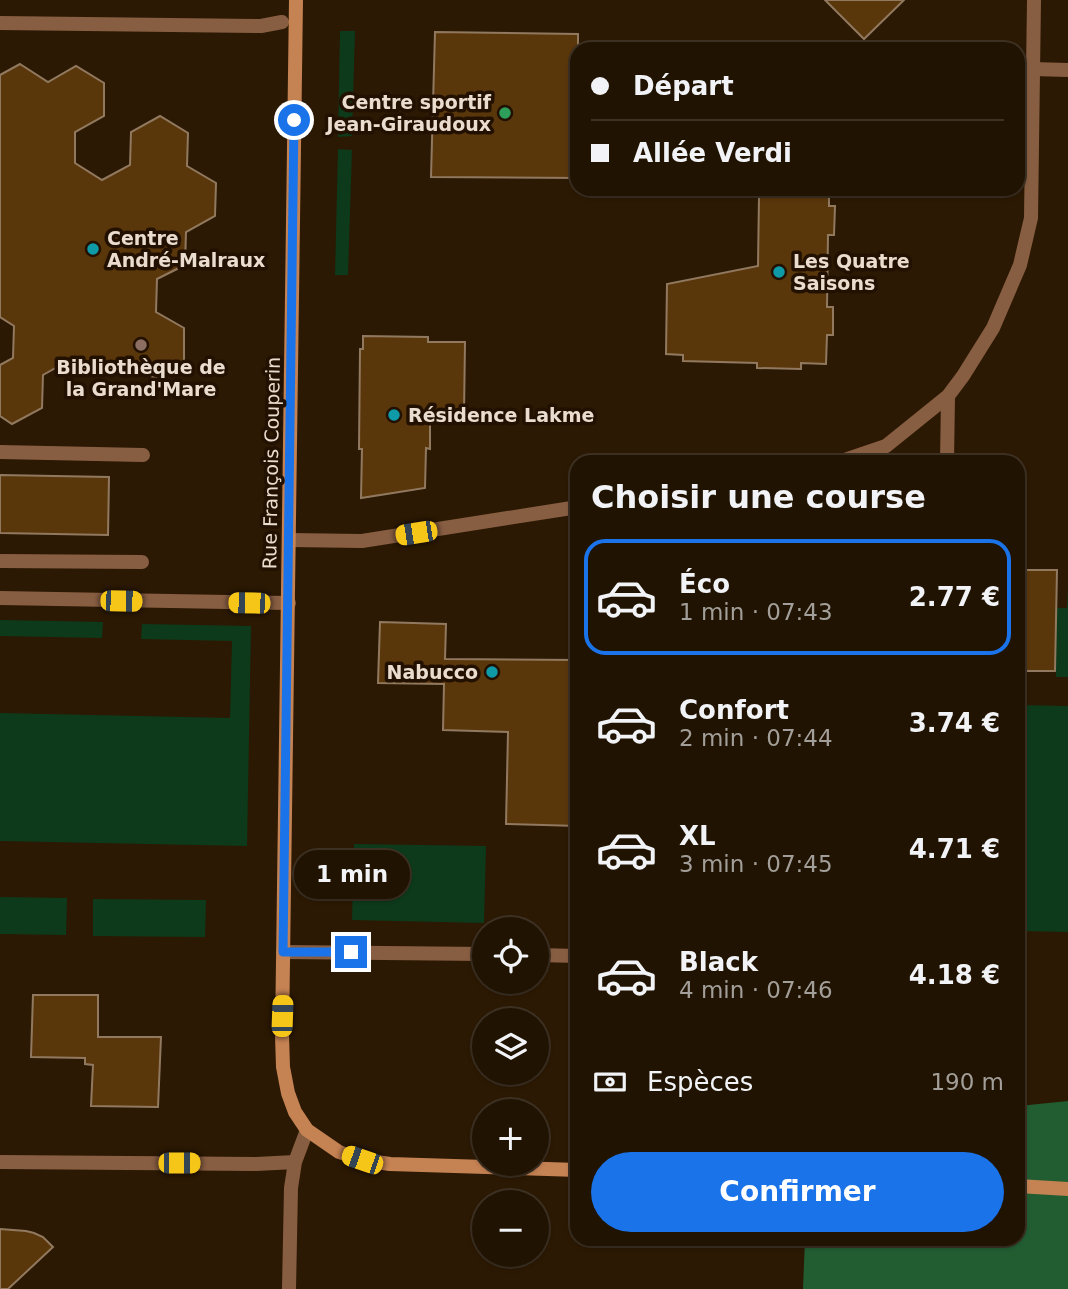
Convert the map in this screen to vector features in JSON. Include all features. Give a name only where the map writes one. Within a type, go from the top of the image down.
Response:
[{"type":"street","name":"Rue François Couperin","points":[[296,0],[283,952],[283,1067],[288,1093],[295,1112],[307,1130],[339,1152],[362,1160],[464,1167],[570,1170]]},
{"type":"street","points":[[860,455],[886,446],[948,396],[993,328],[1020,265],[1031,218],[1034,0]]},
{"type":"street","points":[[0,23],[261,26],[282,22]]},
{"type":"street","points":[[1032,69],[1068,70]]},
{"type":"street","points":[[947,455],[948,396]]},
{"type":"street","points":[[0,452],[143,455]]},
{"type":"street","points":[[289,541],[362,541],[570,508]]},
{"type":"street","points":[[0,561],[142,562]]},
{"type":"street","points":[[0,598],[289,603]]},
{"type":"street","points":[[283,952],[472,954]]},
{"type":"street","points":[[549,955],[570,956]]},
{"type":"street","points":[[289,1289],[291,1188],[295,1161],[307,1130]]},
{"type":"street","points":[[0,1162],[256,1164],[295,1161]]},
{"type":"street","points":[[1025,1186],[1068,1189]]},
{"type":"green space","points":[[340,31],[355,31],[352,136],[338,137]]},
{"type":"green space","points":[[338,149],[352,150],[348,275],[335,275]]},
{"type":"green space","points":[[1068,587],[1068,677],[1056,677],[1056,608],[1067,608]]},
{"type":"green space","points":[[0,620],[103,622],[102,638],[0,636]]},
{"type":"green space","points":[[142,624],[251,626],[247,846],[0,841],[0,713],[230,718],[232,641],[141,639]]},
{"type":"green space","points":[[1025,705],[1068,706],[1068,932],[1025,931]]},
{"type":"green space","points":[[354,844],[486,846],[484,917],[472,917],[472,923],[352,920]]},
{"type":"green space","points":[[0,897],[67,898],[66,935],[0,934]]},
{"type":"green space","points":[[93,899],[206,900],[205,937],[93,936]]},
{"type":"green space","points":[[1068,1101],[1068,1289],[803,1289],[805,1246],[1025,1246],[1025,1105]]},
{"type":"building","points":[[825,0],[904,0],[864,39]]},
{"type":"building","name":"Centre sportif Jean-Giraudoux","points":[[435,32],[578,34],[578,42],[570,42],[570,178],[431,177]]},
{"type":"building","name":"Centre André-Malraux","points":[[20,64],[48,82],[76,66],[104,83],[104,116],[75,132],[75,163],[102,180],[130,165],[131,132],[160,116],[188,133],[187,166],[216,183],[215,216],[186,232],[185,265],[157,279],[156,312],[184,328],[184,362],[154,378],[127,361],[98,376],[70,360],[43,375],[42,408],[12,424],[0,416],[0,365],[13,358],[14,326],[0,317],[0,75]]},
{"type":"building","name":"Les Quatre Saisons","points":[[829,196],[829,206],[835,206],[834,235],[828,235],[827,307],[833,307],[833,335],[827,335],[826,364],[801,363],[801,369],[757,368],[757,363],[683,361],[683,355],[666,354],[667,284],[758,266],[759,197]]},
{"type":"building","name":"Résidence Lakme","points":[[363,336],[428,337],[428,342],[465,342],[464,414],[430,414],[430,449],[426,448],[425,488],[361,498],[360,349],[363,349]]},
{"type":"building","points":[[0,475],[109,477],[108,535],[0,533]]},
{"type":"building","points":[[1025,570],[1057,570],[1055,671],[1025,671]]},
{"type":"building","points":[[380,622],[446,624],[445,659],[570,660],[570,826],[506,824],[508,732],[443,730],[444,684],[378,683]]},
{"type":"building","points":[[33,995],[98,995],[98,1037],[161,1037],[158,1107],[91,1106],[93,1065],[85,1064],[85,1058],[31,1057]]},
{"type":"building","points":[[0,1229],[34,1233],[43,1237],[53,1247],[8,1289],[0,1289]]},
{"type":"place","name":"Centre sportif Jean-Giraudoux","points":[[505,113]]},
{"type":"place","name":"Centre André-Malraux","points":[[93,249]]},
{"type":"place","name":"Les Quatre Saisons","points":[[779,272]]},
{"type":"place","name":"Bibliothèque de la Grand'Mare","points":[[141,345]]},
{"type":"place","name":"Résidence Lakme","points":[[394,415]]},
{"type":"place","name":"Nabucco","points":[[492,672]]},
{"type":"route","points":[[294,120],[283,952],[351,952]]}]
